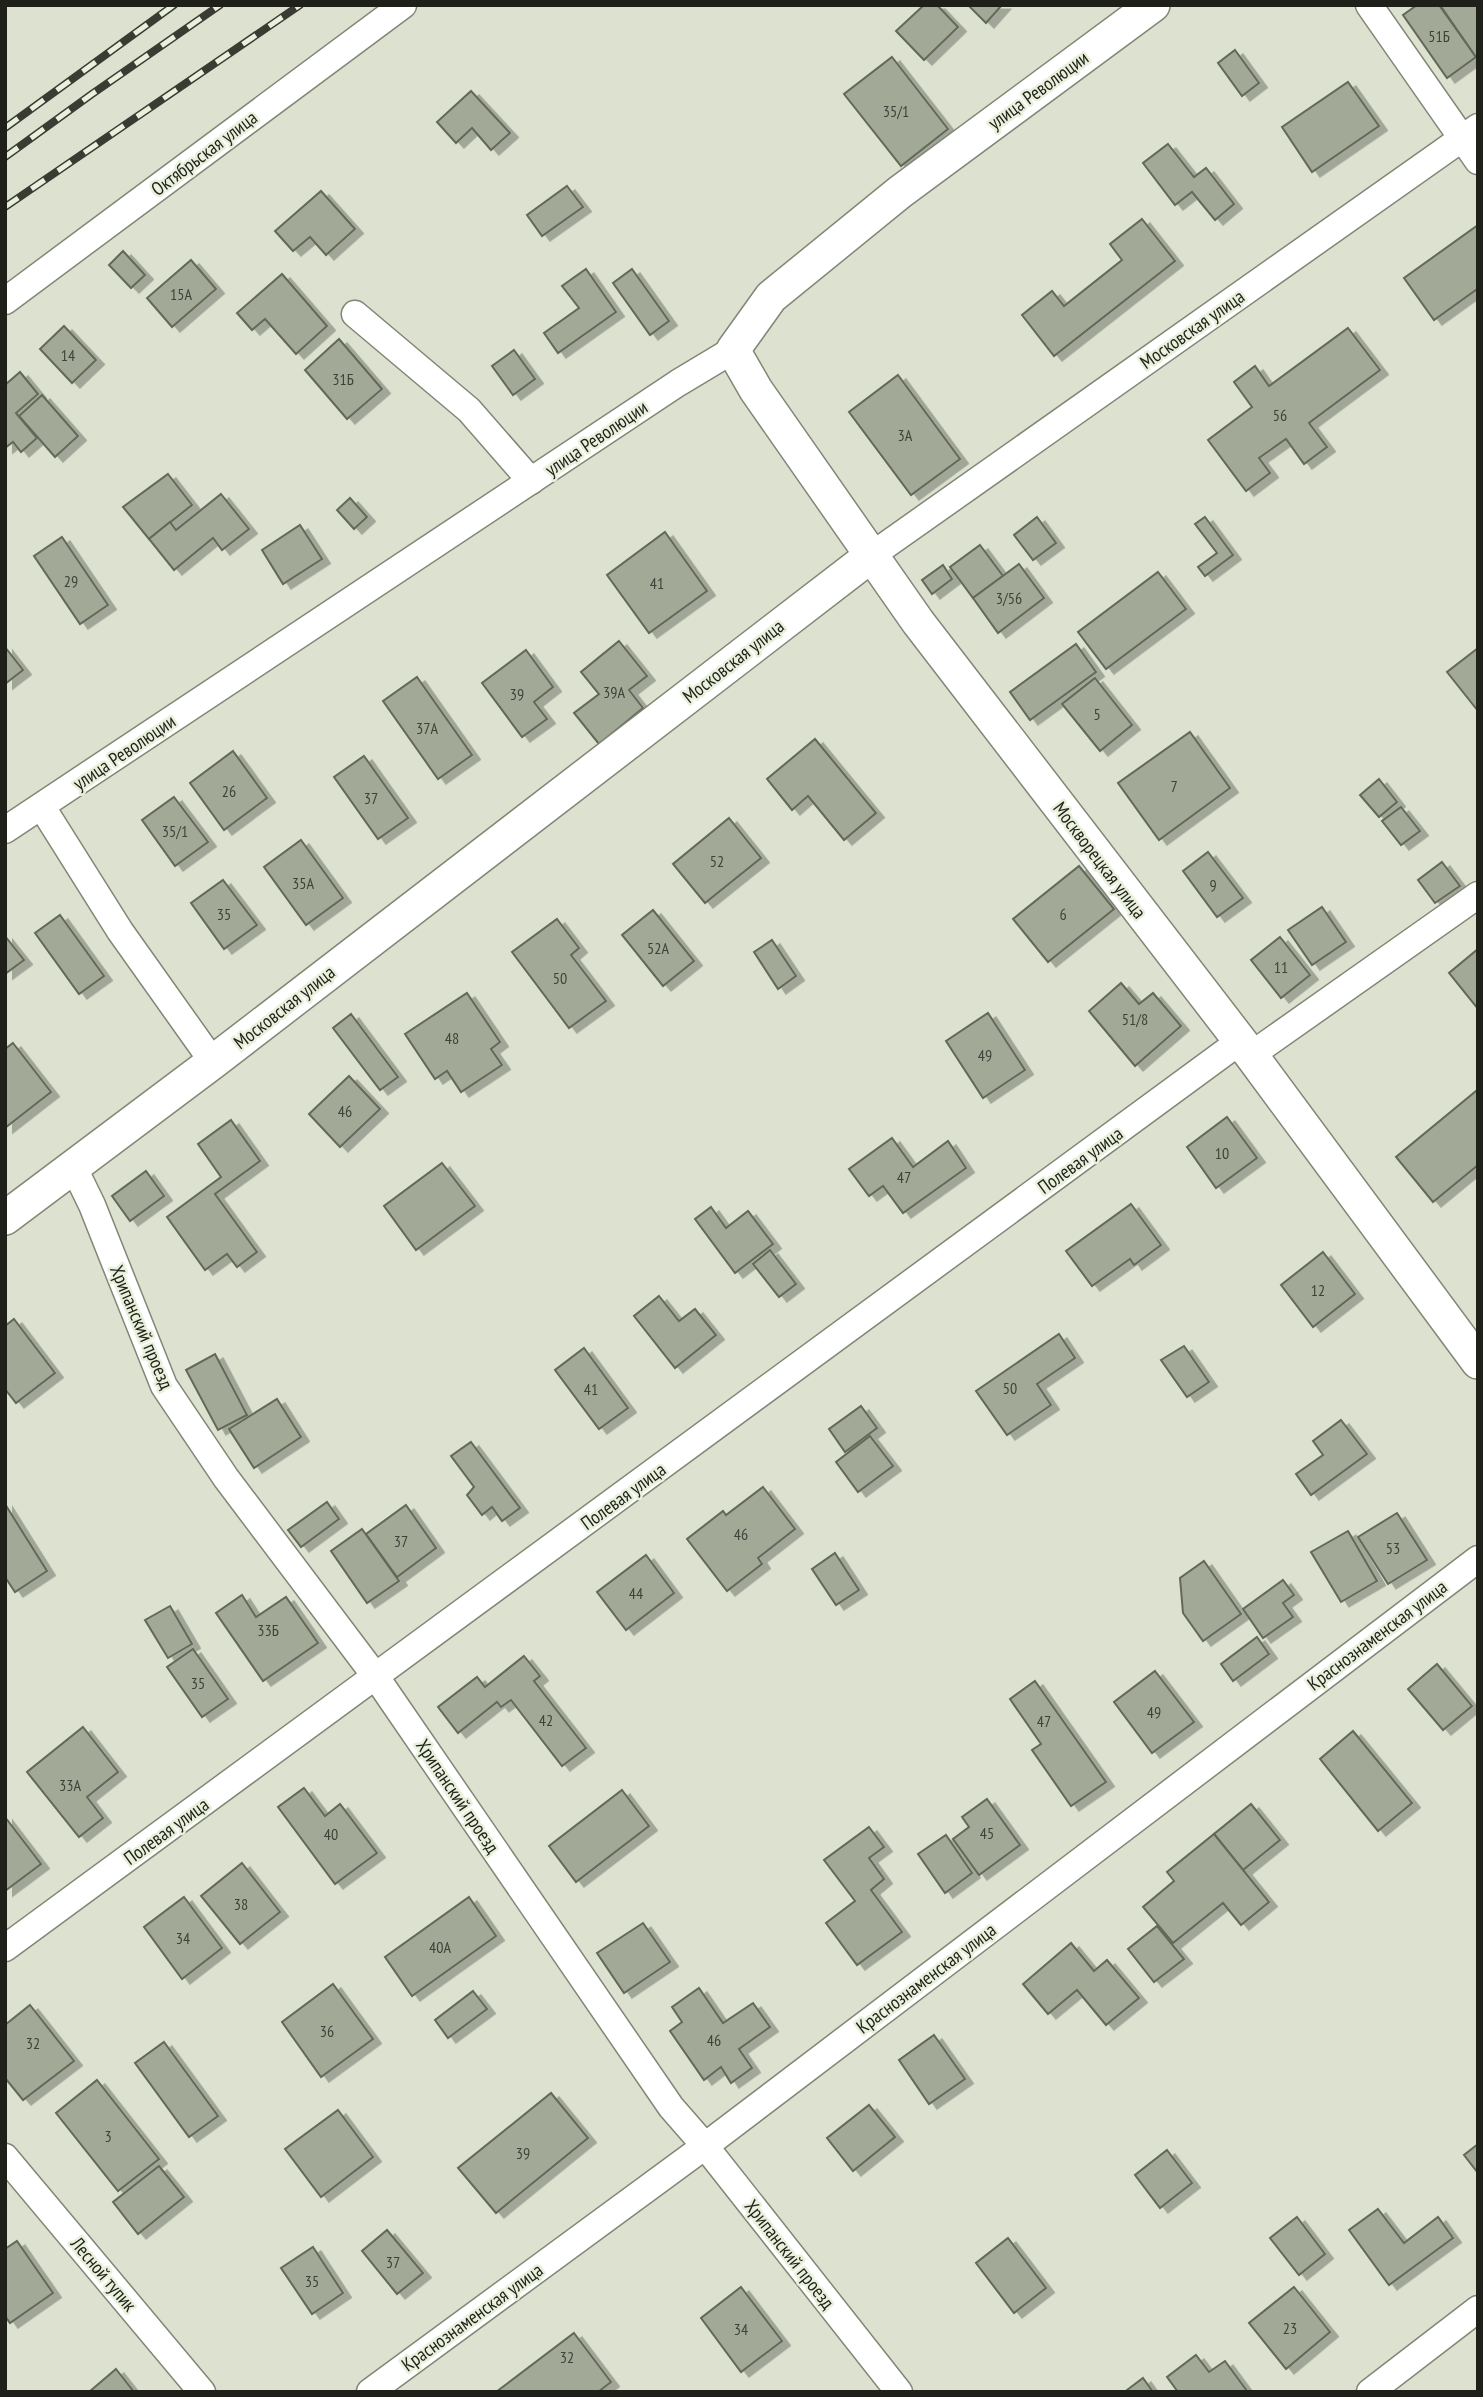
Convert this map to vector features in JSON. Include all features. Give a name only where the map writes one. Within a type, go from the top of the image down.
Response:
[{"type":"street","name":"Октябрьская улица","points":[[5,302],[403,5]]},
{"type":"street","name":"улица Революции","points":[[5,830],[678,383],[733,350],[771,297],[900,192],[1153,5]]},
{"type":"street","points":[[1369,5],[1470,133],[1478,161]]},
{"type":"street","name":"Московская улица","points":[[5,1218],[213,1062],[872,555],[1470,133]]},
{"type":"street","points":[[355,314],[469,410],[531,481]]},
{"type":"street","name":"Москворецкая улица","points":[[733,350],[756,390],[918,622],[1245,1049],[1478,1362]]},
{"type":"street","points":[[42,807],[120,931],[213,1062]]},
{"type":"street","name":"Полевая улица","points":[[5,1948],[1245,1049],[1478,895]]},
{"type":"street","name":"Хрипанский проезд","points":[[73,1166],[92,1205],[164,1386],[226,1478],[376,1677],[671,2108],[705,2146],[899,2392]]},
{"type":"street","name":"Краснознаменская улица","points":[[370,2392],[705,2146],[1478,1559]]},
{"type":"street","name":"Лесной тупик","points":[[5,2157],[202,2392]]},
{"type":"street","points":[[1370,2392],[1478,2309]]},
{"type":"building","points":[[924,5],[937,5],[958,27],[924,60],[896,31]]},
{"type":"building","points":[[968,5],[1002,5],[986,23]]},
{"type":"building","points":[[1417,5],[1439,5],[1476,57],[1447,78],[1403,15]]},
{"type":"building","points":[[1440,5],[1478,5],[1478,59],[1476,57]]},
{"type":"building","points":[[1235,50],[1259,83],[1242,96],[1218,63]]},
{"type":"building","points":[[892,57],[948,129],[901,166],[844,94]]},
{"type":"building","points":[[1348,82],[1379,126],[1312,172],[1282,127]]},
{"type":"building","points":[[471,91],[510,133],[491,150],[472,128],[456,143],[437,122]]},
{"type":"building","points":[[1168,144],[1194,177],[1206,168],[1234,204],[1215,220],[1192,192],[1175,205],[1143,163]]},
{"type":"building","points":[[567,186],[583,207],[542,236],[527,215]]},
{"type":"building","points":[[321,191],[355,229],[326,255],[310,237],[293,251],[275,231]]},
{"type":"building","points":[[1142,219],[1175,261],[1054,356],[1022,315],[1052,291],[1064,306],[1122,260],[1110,244]]},
{"type":"building","points":[[1478,225],[1478,293],[1476,290],[1434,320],[1404,278]]},
{"type":"building","points":[[123,251],[145,275],[131,288],[109,265]]},
{"type":"building","points":[[191,260],[216,289],[172,327],[147,298]]},
{"type":"building","points":[[586,269],[616,312],[558,353],[544,333],[579,308],[562,286]]},
{"type":"building","points":[[632,269],[669,321],[650,335],[613,283]]},
{"type":"building","points":[[282,274],[327,326],[296,354],[265,319],[252,330],[237,313]]},
{"type":"building","points":[[64,326],[96,360],[72,383],[40,349]]},
{"type":"building","points":[[1348,328],[1380,370],[1309,423],[1327,447],[1304,464],[1286,439],[1259,458],[1270,473],[1246,491],[1208,440],[1252,407],[1234,382],[1255,366],[1269,386]]},
{"type":"building","points":[[339,339],[382,389],[347,419],[305,370]]},
{"type":"building","points":[[514,350],[535,379],[513,395],[492,366]]},
{"type":"building","points":[[20,372],[38,394],[16,413],[37,438],[21,452],[13,442],[5,448],[5,385]]},
{"type":"building","points":[[898,375],[960,459],[911,495],[849,412]]},
{"type":"building","points":[[42,395],[78,436],[55,457],[19,416]]},
{"type":"building","points":[[168,474],[192,505],[149,539],[123,507]]},
{"type":"building","points":[[221,494],[249,529],[222,550],[213,538],[174,570],[149,539],[170,522],[176,530]]},
{"type":"building","points":[[350,498],[367,517],[354,529],[337,510]]},
{"type":"building","points":[[1037,517],[1056,543],[1033,560],[1014,535]]},
{"type":"building","points":[[1205,517],[1233,555],[1205,576],[1198,567],[1217,553],[1195,524]]},
{"type":"building","points":[[300,525],[322,559],[283,584],[262,550]]},
{"type":"building","points":[[665,532],[707,591],[649,633],[607,575]]},
{"type":"building","points":[[62,537],[108,605],[80,624],[34,556]]},
{"type":"building","points":[[980,545],[1003,576],[973,598],[950,567]]},
{"type":"building","points":[[1019,564],[1044,598],[998,633],[973,598]]},
{"type":"building","points":[[943,565],[952,579],[932,594],[922,580]]},
{"type":"building","points":[[1158,572],[1186,609],[1106,669],[1078,632]]},
{"type":"building","points":[[619,641],[647,676],[629,690],[643,708],[599,744],[574,713],[599,694],[581,672]]},
{"type":"building","points":[[1076,644],[1096,672],[1030,720],[1010,692]]},
{"type":"building","points":[[5,647],[23,670],[5,684]]},
{"type":"building","points":[[1478,648],[1478,711],[1447,672]]},
{"type":"building","points":[[526,650],[553,687],[534,702],[547,719],[522,737],[482,683]]},
{"type":"building","points":[[417,677],[472,755],[438,779],[383,701]]},
{"type":"building","points":[[1095,678],[1132,725],[1100,751],[1062,704]]},
{"type":"building","points":[[1190,732],[1230,788],[1159,840],[1118,783]]},
{"type":"building","points":[[815,739],[876,813],[844,840],[808,796],[792,810],[767,779]]},
{"type":"building","points":[[233,751],[267,798],[224,830],[190,783]]},
{"type":"building","points":[[364,756],[408,818],[378,839],[334,777]]},
{"type":"building","points":[[1379,779],[1397,802],[1379,817],[1360,795]]},
{"type":"building","points":[[174,797],[208,842],[175,866],[142,820]]},
{"type":"building","points":[[1401,807],[1420,831],[1401,845],[1382,821]]},
{"type":"building","points":[[729,818],[761,858],[705,903],[673,864]]},
{"type":"building","points":[[301,840],[343,898],[306,925],[264,867]]},
{"type":"building","points":[[1208,852],[1243,898],[1217,917],[1183,871]]},
{"type":"building","points":[[1442,862],[1460,886],[1435,903],[1418,880]]},
{"type":"building","points":[[1079,866],[1114,909],[1048,962],[1013,919]]},
{"type":"building","points":[[223,880],[257,925],[224,949],[191,903]]},
{"type":"building","points":[[1322,907],[1346,942],[1312,965],[1288,930]]},
{"type":"building","points":[[653,910],[694,961],[663,986],[622,935]]},
{"type":"building","points":[[60,915],[104,976],[79,994],[35,933]]},
{"type":"building","points":[[557,919],[579,948],[571,955],[606,1001],[569,1028],[512,952]]},
{"type":"building","points":[[5,936],[24,960],[5,974]]},
{"type":"building","points":[[1280,937],[1310,975],[1281,998],[1251,960]]},
{"type":"building","points":[[772,940],[796,976],[778,989],[754,952]]},
{"type":"building","points":[[1478,949],[1478,1009],[1449,973]]},
{"type":"building","points":[[1121,983],[1139,1004],[1153,993],[1181,1026],[1135,1066],[1089,1011]]},
{"type":"building","points":[[467,993],[500,1042],[491,1049],[502,1065],[461,1092],[447,1071],[435,1079],[405,1034]]},
{"type":"building","points":[[988,1013],[1025,1070],[983,1098],[946,1041]]},
{"type":"building","points":[[351,1014],[398,1077],[380,1090],[333,1028]]},
{"type":"building","points":[[13,1043],[51,1092],[5,1128],[5,1049]]},
{"type":"building","points":[[349,1076],[380,1109],[340,1147],[309,1114]]},
{"type":"building","points":[[1476,1091],[1478,1165],[1433,1202],[1396,1157]]},
{"type":"building","points":[[1227,1117],[1257,1158],[1216,1188],[1187,1147]]},
{"type":"building","points":[[231,1120],[260,1161],[215,1194],[257,1252],[237,1267],[227,1254],[205,1270],[167,1217],[221,1177],[198,1144]]},
{"type":"building","points":[[892,1138],[913,1167],[948,1141],[966,1168],[903,1213],[883,1186],[869,1196],[849,1169]]},
{"type":"building","points":[[442,1163],[475,1206],[416,1250],[384,1206]]},
{"type":"building","points":[[146,1171],[164,1196],[130,1221],[112,1196]]},
{"type":"building","points":[[1131,1204],[1161,1245],[1134,1265],[1130,1259],[1092,1286],[1066,1251]]},
{"type":"building","points":[[711,1207],[726,1228],[748,1211],[773,1244],[735,1273],[695,1219]]},
{"type":"building","points":[[770,1250],[796,1284],[779,1297],[753,1264]]},
{"type":"building","points":[[1323,1252],[1355,1294],[1313,1327],[1281,1285]]},
{"type":"building","points":[[659,1296],[679,1321],[695,1309],[716,1335],[675,1368],[634,1316]]},
{"type":"building","points":[[14,1319],[55,1373],[16,1403],[5,1389],[5,1326]]},
{"type":"building","points":[[1059,1334],[1075,1358],[1037,1384],[1051,1405],[1007,1435],[976,1391]]},
{"type":"building","points":[[1184,1346],[1209,1382],[1187,1397],[1161,1360]]},
{"type":"building","points":[[584,1348],[628,1408],[599,1429],[555,1370]]},
{"type":"building","points":[[215,1354],[247,1415],[218,1430],[186,1370]]},
{"type":"building","points":[[277,1399],[301,1437],[254,1468],[229,1429]]},
{"type":"building","points":[[861,1406],[877,1428],[845,1452],[829,1429]]},
{"type":"building","points":[[1341,1420],[1367,1454],[1311,1495],[1296,1474],[1323,1455],[1313,1441]]},
{"type":"building","points":[[870,1436],[893,1466],[858,1492],[836,1462]]},
{"type":"building","points":[[471,1442],[520,1508],[502,1521],[492,1507],[482,1515],[467,1495],[474,1487],[451,1456]]},
{"type":"building","points":[[763,1487],[795,1529],[758,1558],[762,1564],[727,1591],[687,1539],[723,1511],[726,1515]]},
{"type":"building","points":[[327,1502],[339,1519],[301,1547],[288,1530]]},
{"type":"building","points":[[5,1504],[47,1571],[15,1592],[5,1577]]},
{"type":"building","points":[[406,1505],[436,1548],[397,1577],[366,1534]]},
{"type":"building","points":[[1397,1513],[1427,1560],[1388,1584],[1358,1537]]},
{"type":"building","points":[[362,1529],[399,1581],[367,1603],[331,1551]]},
{"type":"building","points":[[1348,1531],[1377,1581],[1341,1602],[1311,1552]]},
{"type":"building","points":[[835,1553],[859,1590],[836,1605],[812,1569]]},
{"type":"building","points":[[646,1555],[674,1593],[626,1630],[597,1592]]},
{"type":"building","points":[[1204,1561],[1241,1614],[1203,1641],[1183,1613],[1180,1578]]},
{"type":"building","points":[[1283,1580],[1294,1595],[1283,1603],[1293,1617],[1263,1638],[1243,1609]]},
{"type":"building","points":[[242,1595],[256,1617],[286,1597],[318,1643],[263,1681],[216,1613]]},
{"type":"building","points":[[170,1606],[192,1644],[168,1658],[145,1620]]},
{"type":"building","points":[[1257,1637],[1269,1654],[1233,1681],[1221,1664]]},
{"type":"building","points":[[193,1649],[228,1699],[202,1717],[167,1667]]},
{"type":"building","points":[[524,1656],[540,1676],[534,1681],[586,1748],[562,1766],[511,1700],[501,1707],[497,1702],[458,1733],[438,1707],[477,1677],[485,1687]]},
{"type":"building","points":[[1437,1664],[1472,1706],[1443,1730],[1408,1689]]},
{"type":"building","points":[[1155,1671],[1194,1722],[1152,1753],[1114,1702]]},
{"type":"building","points":[[1035,1681],[1106,1782],[1071,1806],[1032,1750],[1041,1744],[1010,1699]]},
{"type":"building","points":[[83,1727],[118,1772],[87,1797],[103,1818],[79,1837],[27,1772]]},
{"type":"building","points":[[1353,1731],[1412,1803],[1378,1831],[1320,1759]]},
{"type":"building","points":[[304,1788],[325,1816],[340,1804],[377,1853],[335,1884],[278,1807]]},
{"type":"building","points":[[622,1790],[649,1826],[576,1882],[549,1846]]},
{"type":"building","points":[[987,1799],[1020,1845],[979,1875],[953,1839],[969,1827],[962,1817]]},
{"type":"building","points":[[1251,1804],[1280,1840],[1243,1870],[1214,1834]]},
{"type":"building","points":[[5,1817],[41,1864],[5,1891]]},
{"type":"building","points":[[869,1827],[884,1847],[869,1858],[884,1879],[871,1890],[902,1932],[857,1965],[826,1923],[855,1901],[824,1860]]},
{"type":"building","points":[[1214,1834],[1269,1902],[1241,1925],[1223,1903],[1173,1943],[1143,1907],[1174,1881],[1167,1872]]},
{"type":"building","points":[[946,1835],[972,1873],[945,1893],[918,1854]]},
{"type":"building","points":[[242,1863],[280,1912],[240,1944],[201,1896]]},
{"type":"building","points":[[184,1897],[222,1948],[182,1979],[144,1927]]},
{"type":"building","points":[[469,1897],[496,1936],[412,1996],[385,1957]]},
{"type":"building","points":[[643,1923],[670,1962],[624,1993],[597,1953]]},
{"type":"building","points":[[1157,1926],[1184,1959],[1154,1982],[1128,1949]]},
{"type":"building","points":[[1071,1943],[1094,1971],[1107,1960],[1139,1998],[1106,2025],[1077,1990],[1048,2014],[1023,1984]]},
{"type":"building","points":[[333,1984],[373,2039],[321,2077],[282,2022]]},
{"type":"building","points":[[699,1988],[723,2023],[753,2003],[770,2027],[739,2049],[752,2068],[731,2083],[721,2067],[704,2080],[670,2031],[682,2022],[672,2007]]},
{"type":"building","points":[[473,1991],[487,2009],[448,2038],[435,2020]]},
{"type":"building","points":[[30,2005],[74,2061],[23,2100],[5,2078],[5,2025]]},
{"type":"building","points":[[934,2035],[965,2079],[929,2104],[899,2060]]},
{"type":"building","points":[[164,2042],[218,2116],[189,2137],[135,2063]]},
{"type":"building","points":[[97,2080],[159,2159],[118,2191],[56,2113]]},
{"type":"building","points":[[551,2093],[588,2138],[496,2213],[458,2168]]},
{"type":"building","points":[[869,2105],[895,2137],[853,2171],[827,2138]]},
{"type":"building","points":[[338,2110],[373,2157],[321,2197],[285,2149]]},
{"type":"building","points":[[1478,2144],[1478,2173],[1464,2155]]},
{"type":"building","points":[[1167,2150],[1192,2183],[1160,2208],[1135,2175]]},
{"type":"building","points":[[159,2166],[184,2197],[138,2234],[113,2202]]},
{"type":"building","points":[[1378,2209],[1404,2243],[1438,2217],[1453,2238],[1389,2285],[1349,2230]]},
{"type":"building","points":[[1297,2217],[1325,2254],[1299,2275],[1270,2238]]},
{"type":"building","points":[[387,2230],[423,2273],[397,2294],[362,2251]]},
{"type":"building","points":[[1008,2238],[1046,2288],[1014,2313],[976,2263]]},
{"type":"building","points":[[17,2241],[53,2293],[10,2323],[5,2316],[5,2249]]},
{"type":"building","points":[[313,2247],[343,2293],[312,2314],[281,2268]]},
{"type":"building","points":[[741,2287],[782,2341],[741,2372],[701,2318]]},
{"type":"building","points":[[1294,2287],[1330,2332],[1286,2369],[1249,2323]]},
{"type":"building","points":[[574,2333],[611,2382],[598,2392],[496,2392]]},
{"type":"building","points":[[1196,2355],[1209,2372],[1225,2361],[1247,2391],[1178,2392],[1167,2377]]},
{"type":"building","points":[[116,2369],[134,2392],[89,2392]]},
{"type":"building","points":[[1143,2378],[1153,2392],[1128,2392],[1127,2390]]},
{"type":"railway","points":[[5,128],[174,5]]},
{"type":"railway","points":[[5,157],[220,5]]},
{"type":"railway","points":[[5,207],[300,5]]}]
